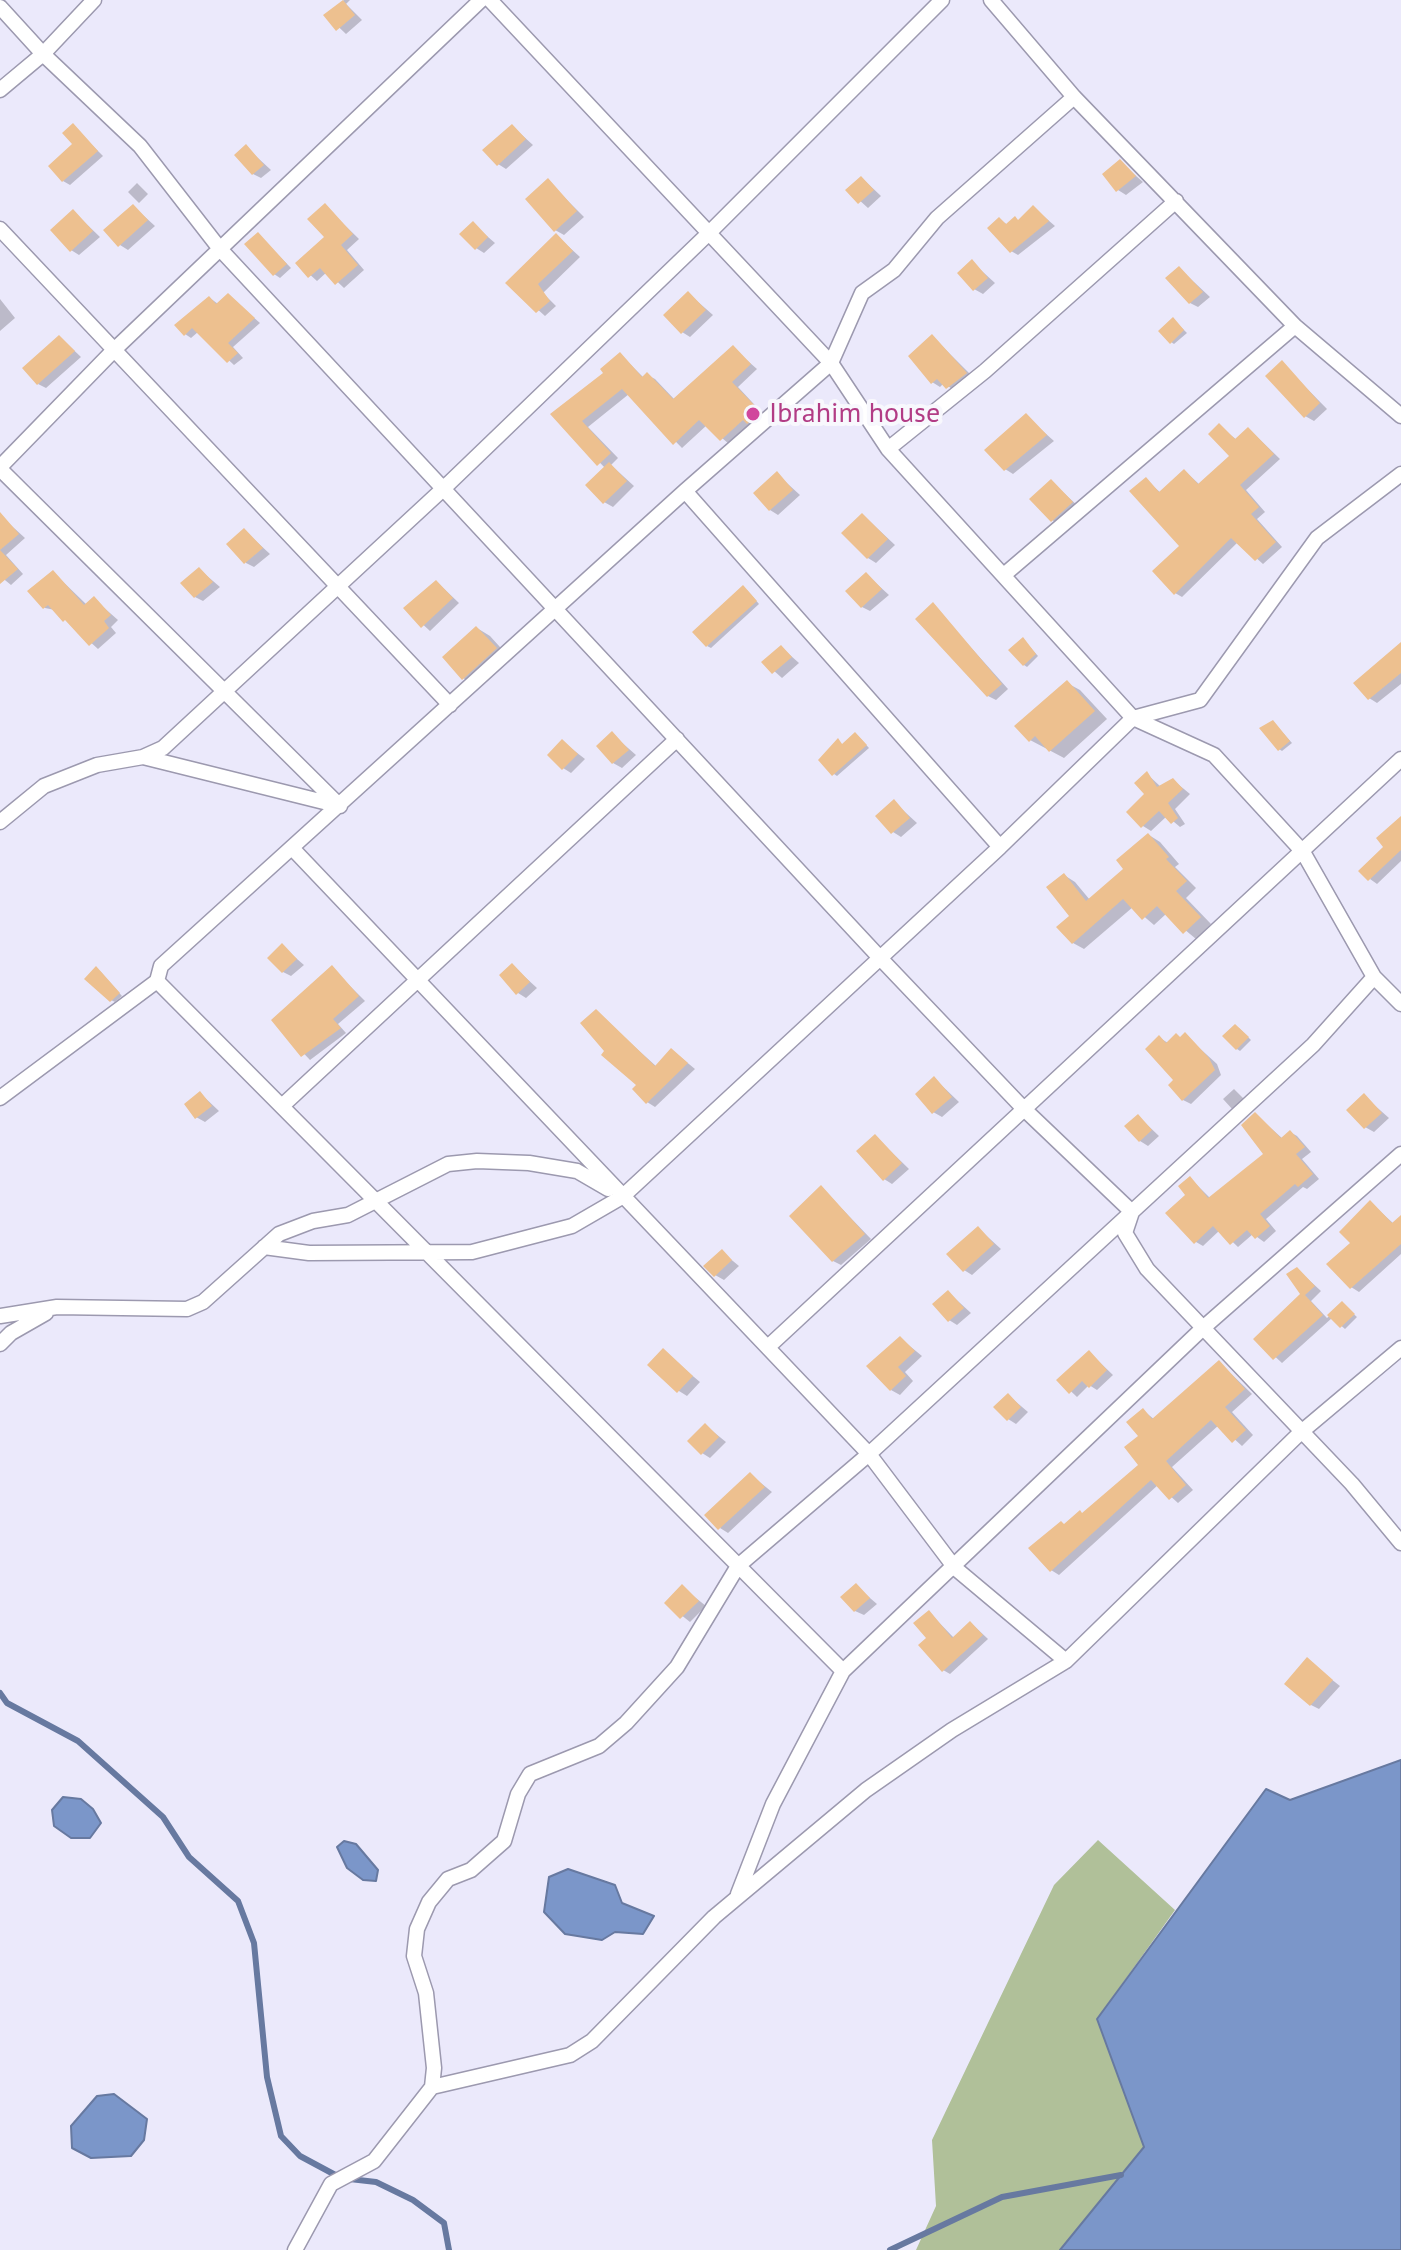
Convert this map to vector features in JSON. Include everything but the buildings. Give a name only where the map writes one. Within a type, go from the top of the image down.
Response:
[{"type":"street","points":[[0,90],[43,54],[94,0]]},
{"type":"street","points":[[340,806],[226,689],[0,468],[114,350],[481,0]]},
{"type":"street","points":[[490,0],[831,363],[888,449],[1133,718],[1214,755],[1303,852],[1374,977],[1401,1004]]},
{"type":"street","points":[[0,822],[44,786],[97,765],[143,757],[163,748],[443,489],[709,233],[942,0]]},
{"type":"street","points":[[991,0],[1074,97],[1295,326],[1401,416]]},
{"type":"street","points":[[0,7],[43,54],[140,146],[220,249],[881,959],[1023,1108],[1132,1212]]},
{"type":"street","points":[[0,1098],[157,981],[161,966],[685,491],[831,363],[862,293],[894,270],[937,218],[1074,97]]},
{"type":"street","points":[[888,449],[985,371],[1176,201]]},
{"type":"street","points":[[0,229],[450,705]]},
{"type":"street","points":[[1005,574],[1295,326]]},
{"type":"street","points":[[264,1247],[309,1253],[472,1252],[572,1226],[622,1197],[881,959],[1133,718],[1200,700],[1317,538],[1401,474]]},
{"type":"street","points":[[685,491],[1000,847]]},
{"type":"street","points":[[282,1106],[677,739]]},
{"type":"street","points":[[143,757],[340,806]]},
{"type":"street","points":[[768,1347],[1401,759]]},
{"type":"street","points":[[293,849],[869,1454],[955,1568],[1066,1661]]},
{"type":"street","points":[[295,2250],[331,2184],[374,2161],[432,2087],[434,2068],[426,1993],[414,1956],[417,1929],[429,1902],[448,1879],[471,1870],[504,1841],[518,1794],[530,1774],[599,1746],[648,1700],[677,1667],[738,1566],[869,1454],[1313,1045],[1374,977]]},
{"type":"street","points":[[157,981],[843,1671]]},
{"type":"street","points":[[736,1898],[773,1804],[843,1671],[955,1568],[1203,1328],[1401,1154]]},
{"type":"street","points":[[0,1316],[57,1307],[187,1309],[203,1302],[279,1234],[313,1221],[348,1215],[448,1164],[477,1161],[529,1163],[577,1171],[622,1197]]},
{"type":"street","points":[[1132,1212],[1125,1233],[1147,1269],[1399,1537]]},
{"type":"street","points":[[0,1344],[11,1333],[57,1307]]},
{"type":"street","points":[[432,2087],[570,2055],[592,2041],[736,1898],[866,1790],[952,1730],[1066,1661],[1300,1433],[1401,1348]]},
{"type":"green space","points":[[1098,1840],[1175,1910],[1097,2019],[1144,2147],[1060,2250],[916,2250],[936,2206],[932,2140],[1054,1885]]},
{"type":"water","points":[[1401,1760],[1401,2250],[1060,2250],[1144,2147],[1097,2019],[1266,1789],[1290,1800]]},
{"type":"water","points":[[63,1797],[81,1799],[93,1809],[101,1823],[90,1838],[71,1838],[54,1826],[52,1810]]},
{"type":"water","points":[[344,1841],[356,1844],[378,1870],[376,1881],[363,1880],[347,1868],[337,1847]]},
{"type":"water","points":[[568,1869],[615,1885],[622,1903],[654,1916],[643,1934],[615,1932],[602,1940],[565,1934],[544,1912],[549,1877]]},
{"type":"water","points":[[114,2094],[147,2119],[144,2140],[131,2156],[91,2158],[72,2148],[71,2126],[97,2096]]},
{"type":"waterway","points":[[0,1693],[7,1703],[78,1741],[163,1817],[189,1857],[238,1901],[254,1943],[267,2077],[281,2136],[300,2156],[341,2178],[376,2182],[413,2200],[444,2223],[449,2250]]},
{"type":"waterway","points":[[890,2250],[1002,2197],[1121,2175]]},
{"type":"place","name":"Ibrahim house","points":[[753,414]]}]
